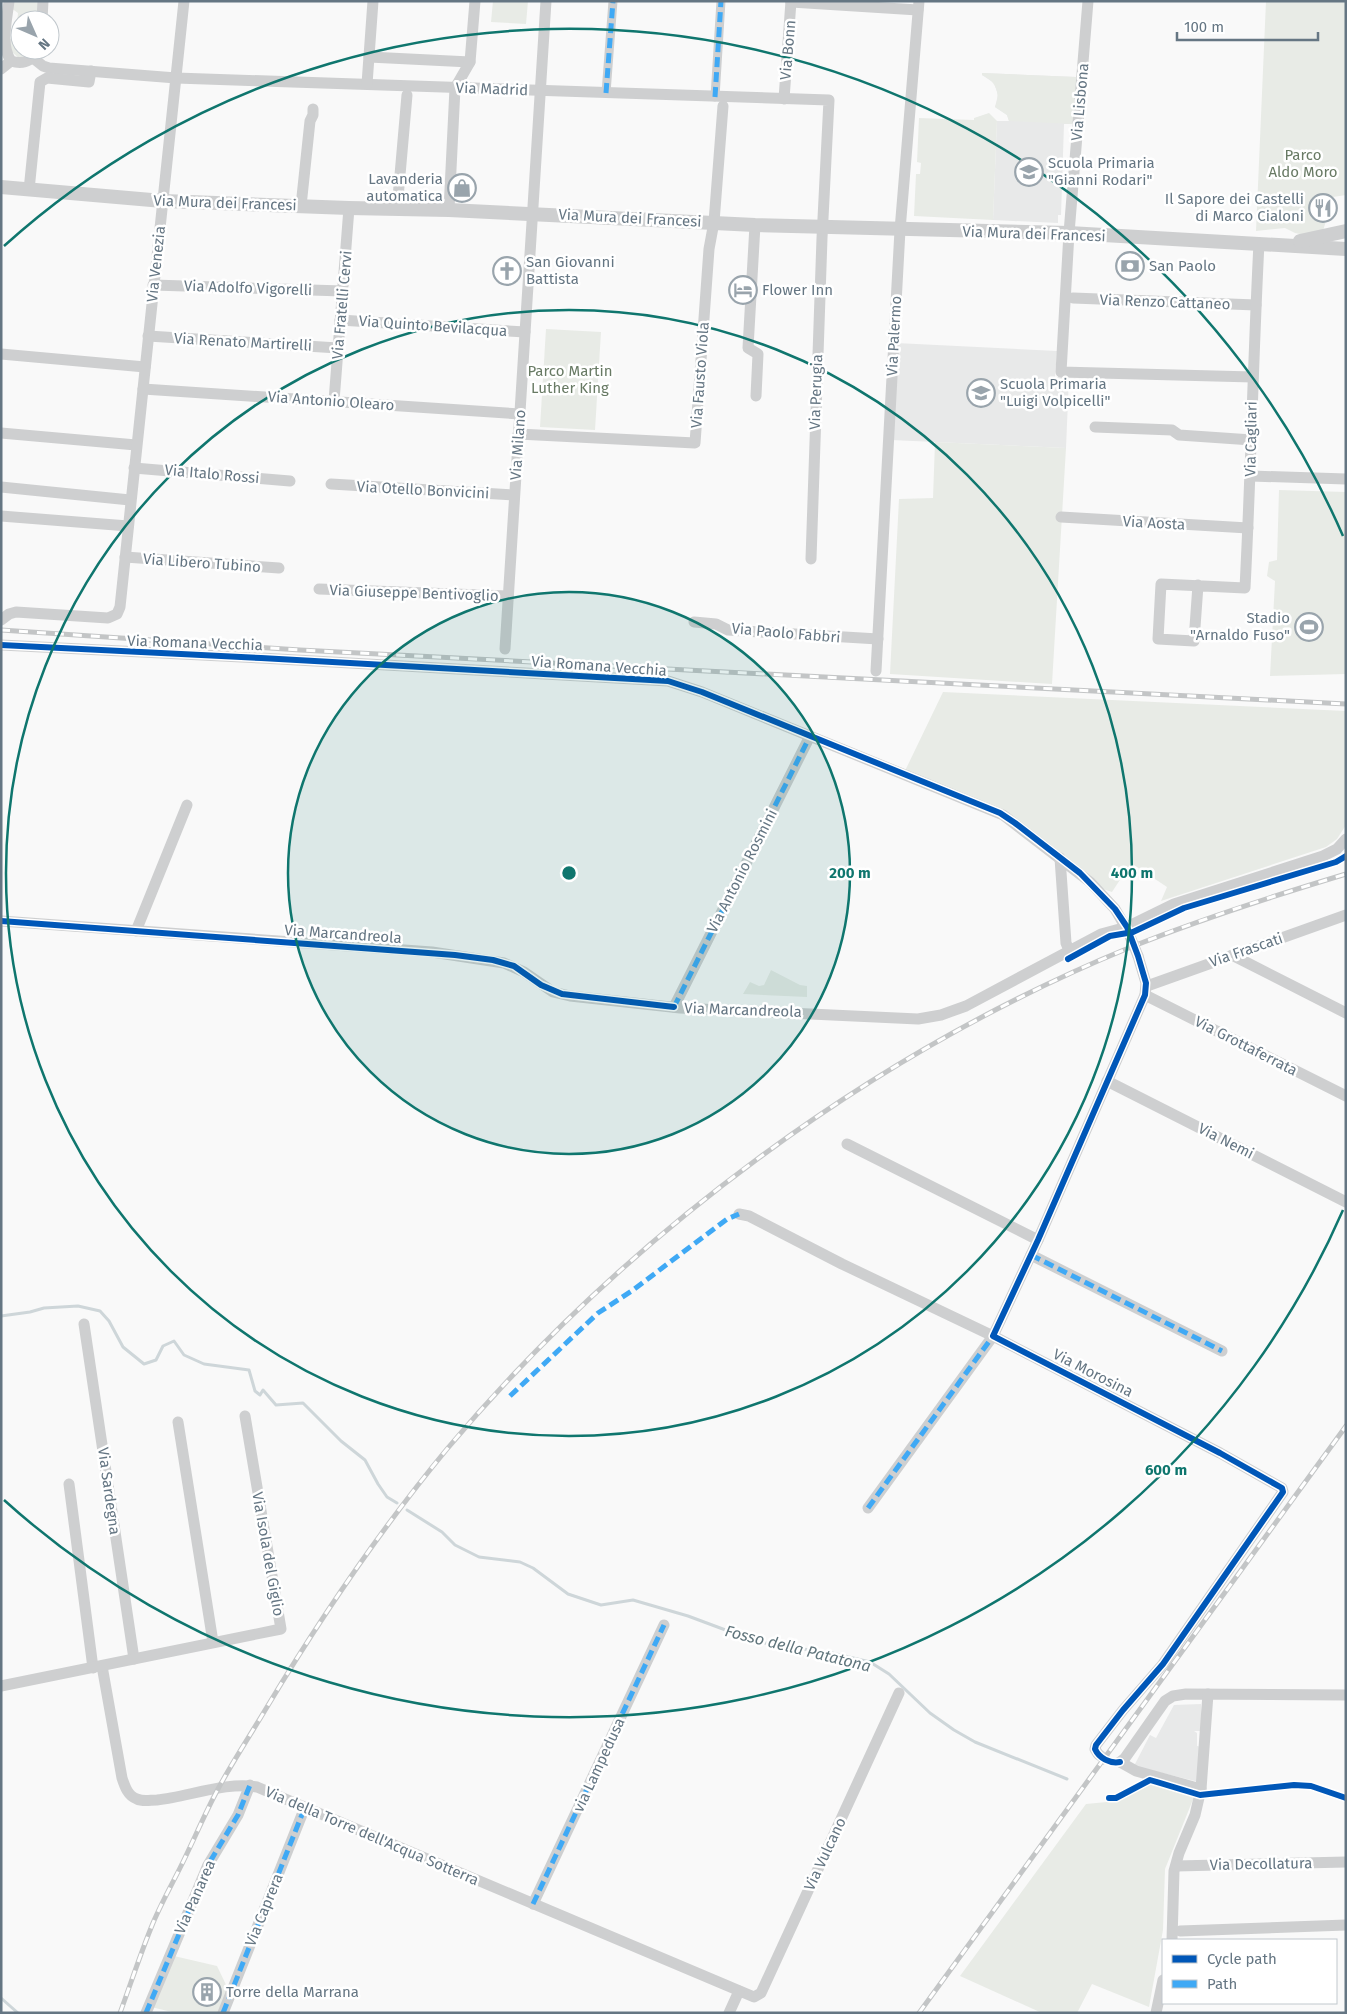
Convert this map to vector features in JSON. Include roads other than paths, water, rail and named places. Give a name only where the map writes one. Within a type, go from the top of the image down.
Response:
[{"type":"street","points":[[9,1],[4,46],[7,56],[11,61],[23,63],[27,60]]},
{"type":"street","name":"Via Venezia","points":[[1,620],[9,614],[16,612],[102,618],[113,617],[120,607],[184,1]]},
{"type":"street","points":[[368,84],[373,1]]},
{"type":"street","points":[[449,210],[456,88],[470,62],[475,1]]},
{"type":"street","name":"Via Milano","points":[[505,649],[546,1]]},
{"type":"street","points":[[606,93],[613,1]]},
{"type":"street","points":[[714,222],[722,1]]},
{"type":"street","name":"Via Lisbona","points":[[1088,1],[1069,233],[1061,372],[1253,378]]},
{"type":"street","points":[[791,2],[918,5]]},
{"type":"street","name":"Via Bonn","points":[[784,99],[791,2]]},
{"type":"street","name":"Via Palermo","points":[[876,671],[900,230],[918,5]]},
{"type":"street","name":"Via Madrid","points":[[369,56],[470,62]]},
{"type":"street","name":"Via Madrid","points":[[40,60],[43,66],[49,68],[176,78],[606,93],[719,101],[829,100],[822,226]]},
{"type":"street","points":[[1,69],[11,61]]},
{"type":"street","points":[[29,190],[40,82],[47,78],[89,82],[90,71]]},
{"type":"street","points":[[397,209],[407,95]]},
{"type":"street","points":[[301,206],[310,121],[313,109]]},
{"type":"street","name":"Via Mura dei Francesi","points":[[1,187],[163,201],[449,210],[755,225],[1069,233],[1346,249]]},
{"type":"street","name":"Via Fratelli Cervi","points":[[334,401],[349,208]]},
{"type":"street","name":"Via Fausto Viola","points":[[518,434],[694,443],[709,249],[714,222]]},
{"type":"street","points":[[755,225],[748,348],[758,354],[756,396]]},
{"type":"street","name":"Via Perugia","points":[[811,559],[822,226]]},
{"type":"street","name":"Via Mura dei Francesi","points":[[1259,243],[1305,241],[1346,232],[1346,243]]},
{"type":"street","name":"Via Cagliari","points":[[1198,585],[1194,641],[1158,639],[1161,584],[1198,585],[1245,588],[1259,243]]},
{"type":"street","name":"Via Adolfo Vigorelli","points":[[154,285],[343,291]]},
{"type":"street","name":"Via Renzo Cattaneo","points":[[1073,298],[1256,305]]},
{"type":"street","name":"Via Quinto Bevilacqua","points":[[340,320],[525,332]]},
{"type":"street","name":"Via Renato Martirelli","points":[[148,336],[338,348]]},
{"type":"street","points":[[1,354],[145,367]]},
{"type":"street","name":"Via Antonio Olearo","points":[[143,389],[520,414]]},
{"type":"street","points":[[1095,427],[1172,430],[1179,435],[1252,440]]},
{"type":"street","points":[[1,434],[136,444]]},
{"type":"street","name":"Via Italo Rossi","points":[[134,468],[290,481]]},
{"type":"street","points":[[1251,476],[1346,479]]},
{"type":"street","name":"Via Otello Bonvicini","points":[[332,484],[514,495]]},
{"type":"street","points":[[1,487],[130,500]]},
{"type":"street","points":[[1,516],[128,526]]},
{"type":"street","name":"Via Aosta","points":[[1061,517],[1248,528]]},
{"type":"street","name":"Via Libero Tubino","points":[[125,557],[279,568]]},
{"type":"street","name":"Via Giuseppe Bentivoglio","points":[[319,589],[508,596]]},
{"type":"street","name":"Via Paolo Fabbri","points":[[694,622],[716,624],[728,630],[878,640]]},
{"type":"street","name":"Via Romana Vecchia","points":[[1,645],[656,680],[691,688],[1003,815],[1090,882],[1115,909],[1128,930]]},
{"type":"street","name":"Via Antonio Rosmini","points":[[674,1007],[810,736]]},
{"type":"street","points":[[136,931],[187,805]]},
{"type":"street","name":"Via Marcandreola","points":[[1,921],[432,952],[493,960],[514,966],[541,985],[562,994],[674,1007],[898,1019],[931,1018],[966,1006],[1101,934],[1128,930],[1150,914],[1193,897],[1323,856],[1337,849],[1346,839]]},
{"type":"street","points":[[1060,858],[1066,943],[1069,950]]},
{"type":"street","points":[[1101,934],[1112,920],[1115,909]]},
{"type":"street","name":"Via Frascati","points":[[1146,990],[1232,955],[1346,916]]},
{"type":"street","points":[[868,1508],[993,1336],[1038,1240],[1146,990],[1138,956],[1128,930]]},
{"type":"street","points":[[1232,955],[1346,1013]]},
{"type":"street","name":"Via Grottaferrata","points":[[1146,990],[1346,1096]]},
{"type":"street","name":"Via Nemi","points":[[1107,1081],[1346,1202]]},
{"type":"street","points":[[847,1144],[1038,1240]]},
{"type":"street","name":"Via Morosina","points":[[739,1214],[748,1216],[842,1264],[993,1336],[1220,1453],[1283,1490],[1282,1497],[1163,1664],[1123,1710],[1096,1746],[1095,1749],[1098,1754]]},
{"type":"street","points":[[1031,1255],[1222,1351]]},
{"type":"street","name":"Via Sardegna","points":[[84,1324],[134,1659]]},
{"type":"street","name":"Via Isola del Giglio","points":[[97,1667],[281,1629],[245,1416]]},
{"type":"street","points":[[178,1422],[213,1642]]},
{"type":"street","name":"Via della Torre dell'Acqua Sotterra","points":[[69,1484],[97,1667],[122,1778],[132,1796],[143,1801],[167,1799],[225,1787],[250,1785],[305,1806],[739,1991]]},
{"type":"street","name":"via Lampedusa","points":[[533,1904],[664,1625]]},
{"type":"street","points":[[1,1686],[97,1667]]},
{"type":"street","name":"Via Vulcano","points":[[739,1991],[754,1996],[761,1992],[898,1693]]},
{"type":"street","points":[[1201,1789],[1136,1771],[1114,1762],[1125,1758],[1167,1699],[1180,1694],[1346,1696]]},
{"type":"street","points":[[1172,1939],[1174,1926],[1173,1881],[1179,1853],[1195,1815],[1201,1789],[1208,1694]]},
{"type":"street","name":"Via Panarea","points":[[146,2013],[208,1865],[238,1815],[250,1785]]},
{"type":"street","name":"Via Caprera","points":[[223,2013],[305,1806]]},
{"type":"street","name":"Via Decollatura","points":[[1176,1866],[1346,1862]]},
{"type":"street","points":[[1180,1931],[1346,1925]]},
{"type":"street","points":[[1156,2013],[1162,1985]]},
{"type":"street","points":[[729,2013],[739,1991]]},
{"type":"waterway","name":"Fosso della Patatona","points":[[1,1316],[44,1308],[78,1306],[100,1311],[109,1321],[123,1347],[144,1364],[156,1360],[163,1346],[174,1341],[184,1355],[204,1364],[249,1370],[255,1391],[260,1395],[263,1390],[276,1405],[303,1403],[341,1441],[365,1460],[387,1497],[397,1503]]},
{"type":"waterway","name":"Fosso della Patatona","points":[[407,1510],[442,1532],[455,1545],[479,1557],[520,1562],[533,1568],[568,1594],[601,1605],[633,1600],[688,1616],[755,1641],[828,1652],[870,1662],[889,1674],[930,1713],[954,1730],[975,1742],[1067,1779]]},
{"type":"waterway","points":[[1,1998],[18,2013]]},
{"type":"tunnel","points":[[1098,1754],[1109,1762]]},
{"type":"railway","points":[[1,630],[300,650],[1346,704]]},
{"type":"railway","points":[[120,2013],[153,1923],[213,1799],[287,1673],[330,1607],[375,1542],[447,1449],[517,1370],[593,1295],[674,1224],[759,1158],[848,1096],[940,1040],[1035,990],[1131,947],[1237,908],[1346,874]]},
{"type":"railway","points":[[919,2013],[1346,1426]]},
{"type":"place","name":"Scuola Primaria \"Gianni Rodari\"","points":[[1029,172]]},
{"type":"place","name":"Lavanderia automatica","points":[[462,188]]},
{"type":"place","name":"Il Sapore dei Castelli di Marco Cialoni","points":[[1323,208]]},
{"type":"place","name":"San Paolo","points":[[1130,266]]},
{"type":"place","name":"San Giovanni Battista","points":[[507,271]]},
{"type":"place","name":"Flower Inn","points":[[743,290]]},
{"type":"place","name":"Scuola Primaria \"Luigi Volpicelli\"","points":[[981,393]]},
{"type":"place","name":"Stadio \"Arnaldo Fuso\"","points":[[1309,627]]},
{"type":"place","name":"Torre della Marrana","points":[[207,1992]]},
{"type":"park label","name":"Parco Aldo Moro","points":[[1303,164]]},
{"type":"park label","name":"Parco Martin Luther King","points":[[570,380]]}]
